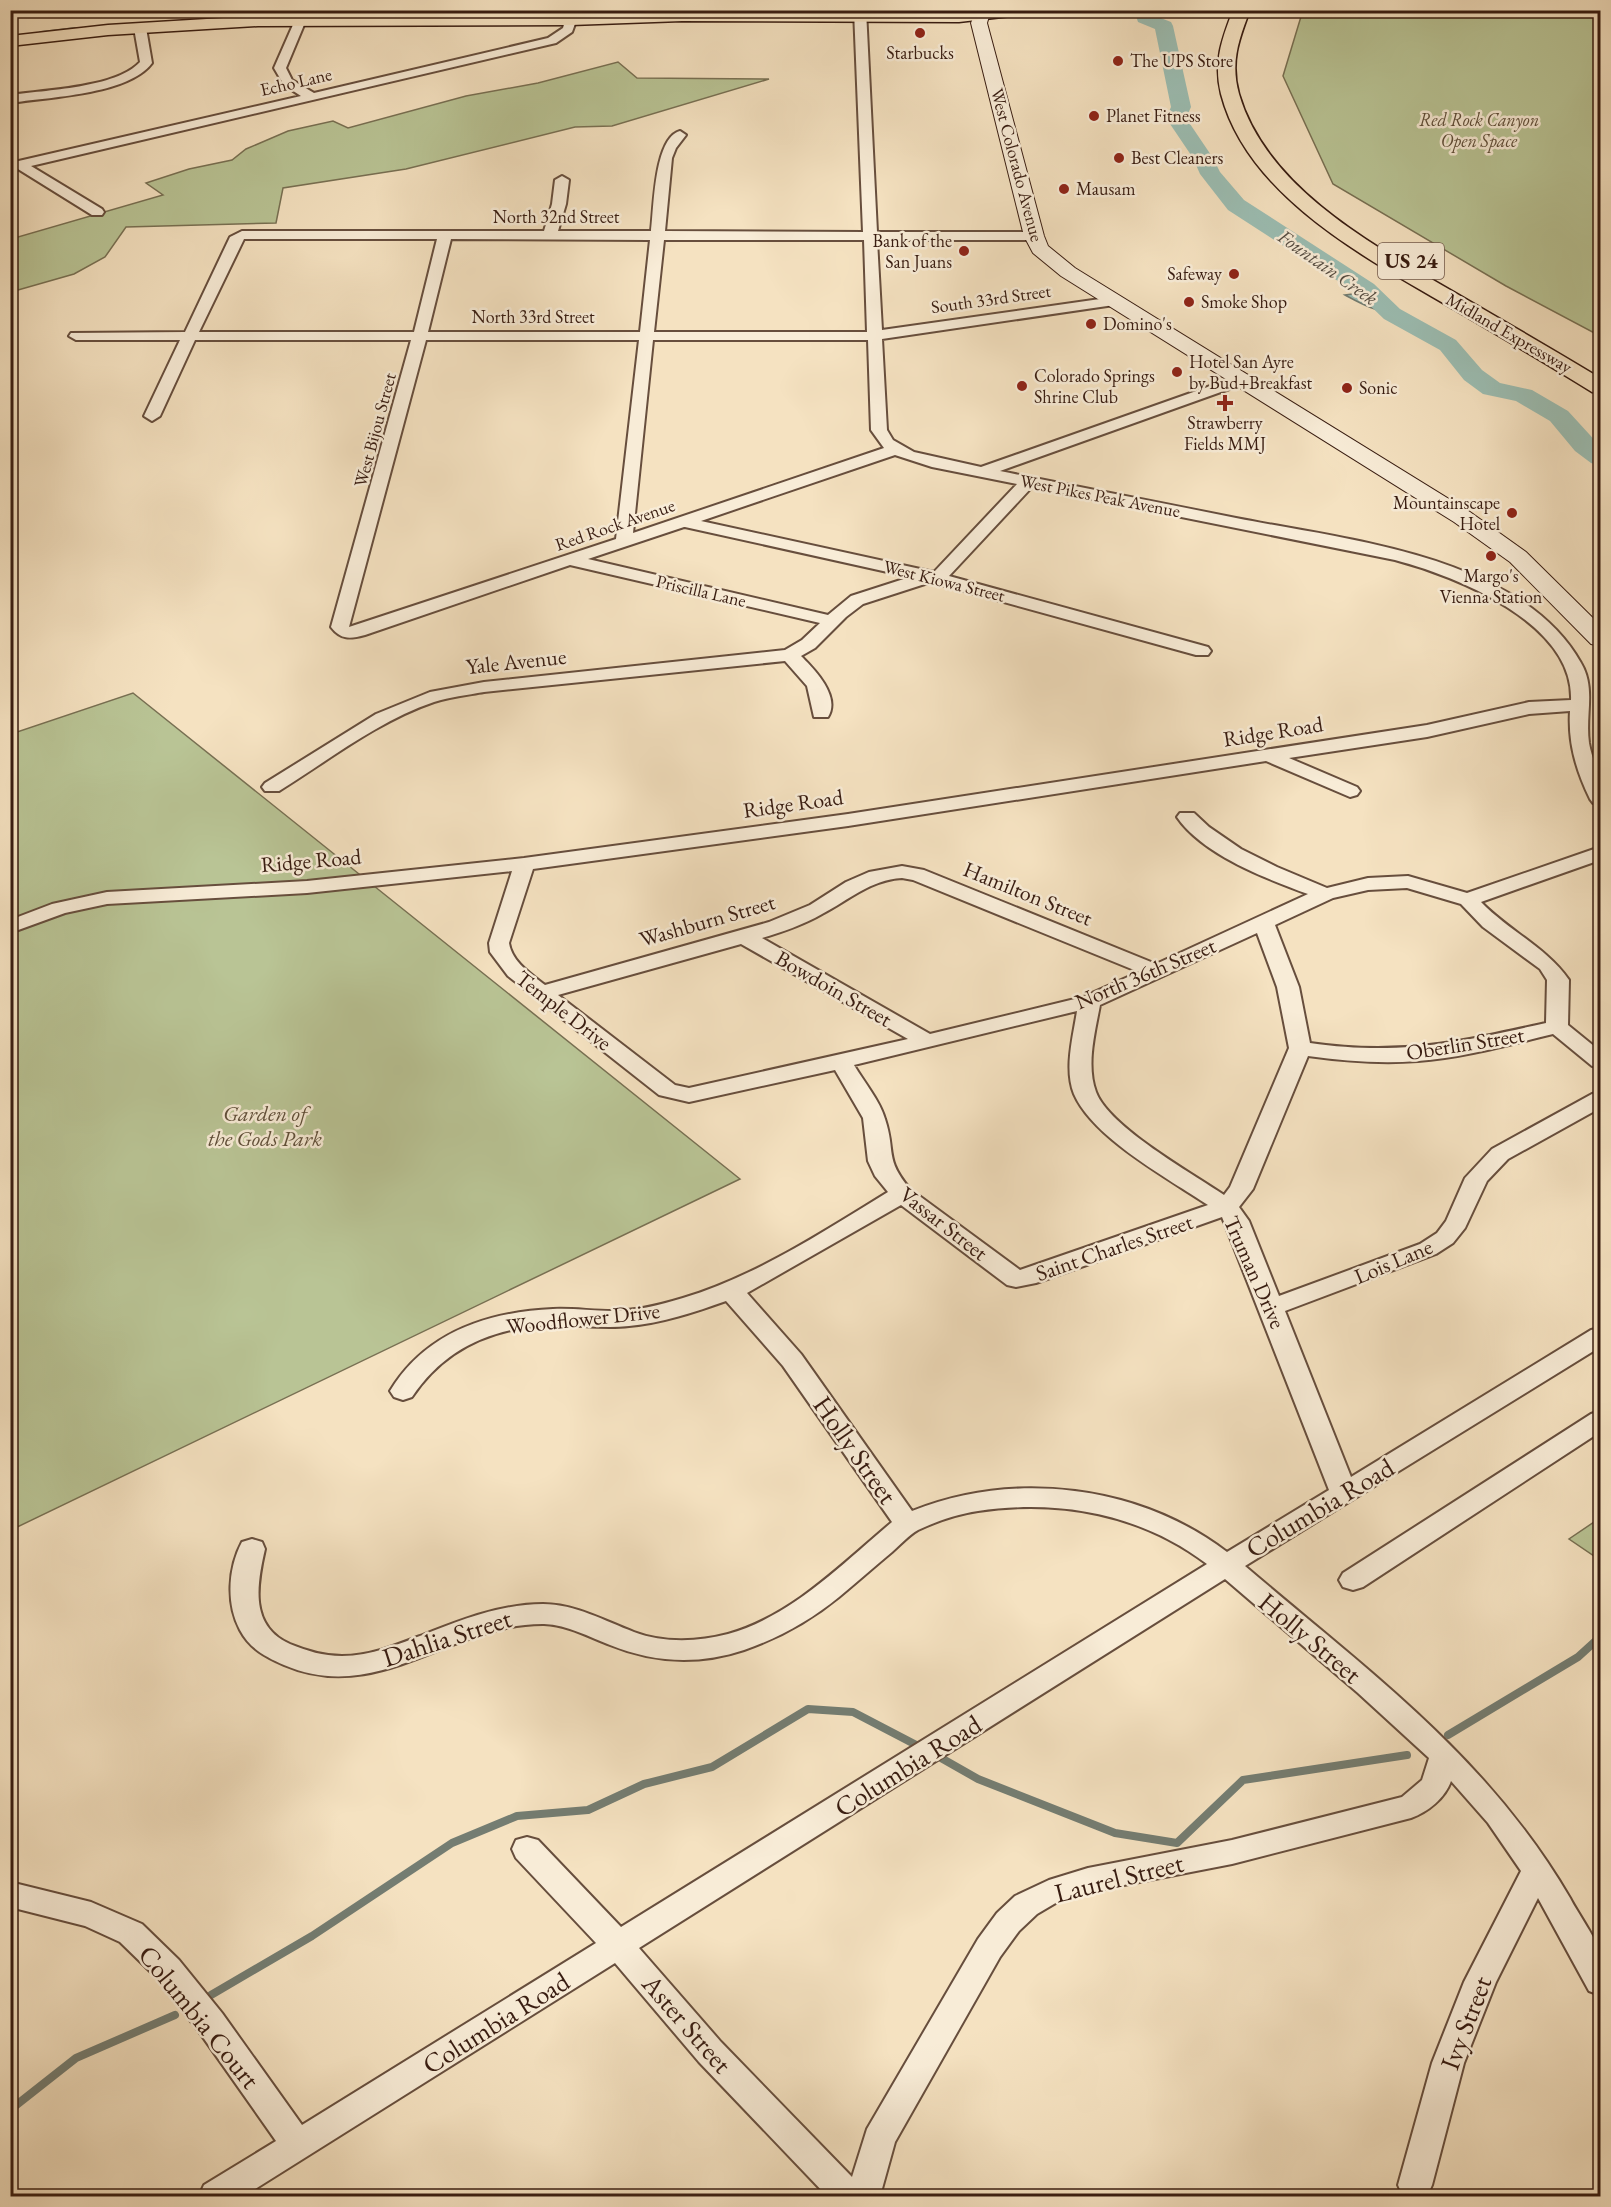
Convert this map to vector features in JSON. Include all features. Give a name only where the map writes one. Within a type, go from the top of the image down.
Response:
[{"type":"main road","points":[[10,41],[228,22],[795,10]]},
{"type":"main road","points":[[719,12],[1020,10]]},
{"type":"main road","points":[[10,33],[77,25],[246,12],[410,11],[573,14]]},
{"type":"main road","name":"West Colorado Avenue","points":[[983,12],[979,23],[1034,236],[1040,249],[1056,264],[1114,302],[1498,542],[1531,568],[1600,639]]},
{"type":"main road","name":"Midland Expressway","points":[[1240,15],[1230,36],[1227,65],[1230,94],[1246,135],[1269,166],[1288,186],[1334,225],[1401,269],[1600,387]]},
{"type":"main road","name":"Midland Expressway","points":[[1256,111],[1266,134],[1292,168],[1350,219],[1423,268],[1600,372]]},
{"type":"street","name":"West Pikes Peak Avenue","points":[[861,12],[879,430],[884,440],[897,449],[925,460],[1396,555],[1460,574],[1501,595],[1518,607],[1559,644],[1569,658],[1580,683],[1581,748],[1600,799]]},
{"type":"street","name":"Echo Lane","points":[[15,166],[552,41],[568,30],[573,14]]},
{"type":"street","points":[[300,20],[280,68],[281,75],[294,87],[313,97]]},
{"type":"street","points":[[10,99],[112,82],[139,72],[146,63],[140,28]]},
{"type":"street","points":[[624,541],[666,158],[670,147],[680,135]]},
{"type":"street","points":[[15,166],[96,212]]},
{"type":"street","points":[[550,235],[559,204],[562,180]]},
{"type":"street","name":"North 32nd Street","points":[[192,336],[237,237],[242,235],[1034,236]]},
{"type":"street","name":"West Bijou Street","points":[[345,633],[340,627],[420,336],[445,235]]},
{"type":"street","name":"South 33rd Street","points":[[874,336],[1114,302]]},
{"type":"street","name":"North 33rd Street","points":[[76,336],[874,336]]},
{"type":"street","points":[[152,417],[192,336]]},
{"type":"street","points":[[982,472],[1241,380]]},
{"type":"street","name":"Red Rock Avenue","points":[[345,633],[359,631],[897,449]]},
{"type":"street","points":[[821,713],[821,695],[816,682],[789,655],[804,648],[848,605],[857,600],[934,577],[1028,482]]},
{"type":"street","name":"West Kiowa Street","points":[[683,522],[934,577],[1202,651]]},
{"type":"street","name":"Priscilla Lane","points":[[570,560],[832,621]]},
{"type":"street","name":"Yale Avenue","points":[[272,787],[366,729],[409,705],[435,696],[484,687],[789,655]]},
{"type":"street","name":"Ridge Road","points":[[10,927],[59,908],[107,898],[306,886],[524,864],[848,820],[1427,731],[1529,708],[1580,705]]},
{"type":"street","points":[[1269,756],[1350,791]]},
{"type":"street","points":[[1186,817],[1202,832],[1251,864],[1326,894]]},
{"type":"street","points":[[1600,853],[1468,900],[1490,923],[1547,965],[1558,980],[1557,1027],[1600,1061]]},
{"type":"street","name":"Temple Drive","points":[[524,864],[499,943],[500,952],[506,962],[540,993],[667,1090],[678,1094]]},
{"type":"street","name":"Hamilton Street","points":[[880,873],[894,871],[917,874],[1155,971]]},
{"type":"street","name":"Washburn Street","points":[[540,993],[743,936],[816,909],[850,887],[880,873]]},
{"type":"street","name":"North 36th Street","points":[[678,1094],[689,1095],[841,1062],[1090,1002],[1326,894],[1368,884],[1408,882],[1468,900]]},
{"type":"street","points":[[1227,1207],[1241,1189],[1300,1048],[1288,987],[1263,922]]},
{"type":"street","name":"Bowdoin Street","points":[[743,936],[925,1040]]},
{"type":"street","name":"Truman Drive","points":[[1090,1002],[1082,1048],[1085,1093],[1092,1106],[1119,1133],[1227,1207],[1237,1221],[1273,1307],[1344,1493]]},
{"type":"street","name":"Oberlin Street","points":[[1300,1048],[1332,1053],[1392,1055],[1433,1053],[1557,1027]]},
{"type":"street","name":"Vassar Street","points":[[841,1062],[874,1118],[880,1161],[887,1176],[902,1194],[1016,1279]]},
{"type":"street","name":"Lois Lane","points":[[1273,1307],[1428,1249],[1445,1238],[1457,1223],[1477,1178],[1500,1154],[1600,1099]]},
{"type":"street","name":"Woodflower Drive","points":[[403,1391],[412,1373],[432,1353],[459,1338],[523,1320],[632,1318],[662,1312],[731,1291],[845,1230],[902,1194]]},
{"type":"street","name":"Saint Charles Street","points":[[1016,1279],[1227,1207]]},
{"type":"street","name":"Holly Street","points":[[731,1291],[792,1360],[907,1524],[950,1508],[988,1502],[1025,1498],[1093,1503],[1153,1519],[1179,1532],[1225,1566],[1416,1726],[1499,1816],[1537,1869],[1600,1982]]},
{"type":"street","name":"Columbia Road","points":[[216,2196],[1225,1566],[1600,1336]]},
{"type":"street","points":[[1353,1580],[1600,1420]]},
{"type":"street","name":"Dahlia Street","points":[[252,1549],[243,1584],[248,1621],[257,1635],[290,1658],[334,1667],[386,1660],[490,1620],[521,1614],[567,1617],[635,1643],[662,1649],[684,1651],[712,1649],[764,1631],[796,1613],[839,1581],[907,1524]]},
{"type":"street","name":"Laurel Street","points":[[863,2196],[879,2139],[989,1948],[1008,1922],[1026,1905],[1049,1892],[1088,1880],[1232,1852],[1411,1806],[1434,1786],[1444,1757]]},
{"type":"street","name":"Aster Street","points":[[527,1849],[619,1946],[710,2052],[849,2196]]},
{"type":"street","name":"Ivy Street","points":[[1415,2185],[1448,2063],[1480,1982],[1537,1869]]},
{"type":"street","name":"Columbia Court","points":[[10,1894],[91,1915],[131,1933],[168,1969],[211,2023],[298,2146]]},
{"type":"green space","name":"Red Rock Canyon Open Space","points":[[1303,10],[1600,11],[1600,336],[1506,286],[1333,184],[1283,76]]},
{"type":"green space","points":[[618,62],[637,78],[769,79],[612,126],[575,127],[406,169],[283,188],[276,223],[126,227],[105,257],[74,274],[11,292],[11,239],[163,195],[146,183],[189,169],[232,160],[246,149],[288,131],[333,121],[348,128],[466,96],[538,83]]},
{"type":"green space","name":"Garden of the Gods Park","points":[[133,693],[740,1179],[11,1530],[11,734]]},
{"type":"green space","points":[[1597,1520],[1600,1523],[1600,1560],[1569,1539]]},
{"type":"water","points":[[1376,291],[1389,301],[1394,311],[1375,309],[1345,295]]},
{"type":"waterway","name":"Fountain Creek","points":[[1143,10],[1145,18],[1164,26],[1181,107],[1176,118],[1203,158],[1210,174],[1236,205],[1366,289],[1392,314],[1448,345],[1473,375],[1492,389],[1523,395],[1559,416],[1584,446],[1600,458]]},
{"type":"waterway","points":[[220,18],[333,15]]},
{"type":"waterway","points":[[41,33],[75,29]]},
{"type":"waterway","points":[[1448,1735],[1578,1657],[1600,1637]]},
{"type":"waterway","points":[[211,1995],[312,1936],[452,1843],[517,1816],[588,1810],[644,1784],[712,1767],[808,1709],[853,1712],[922,1748]]},
{"type":"waterway","points":[[934,1754],[978,1779],[1115,1833],[1177,1843],[1243,1780],[1407,1755]]},
{"type":"waterway","points":[[10,2110],[76,2058],[175,2015]]},
{"type":"place","name":"Starbucks","points":[[920,33]]},
{"type":"place","name":"The UPS Store","points":[[1118,61]]},
{"type":"place","name":"Planet Fitness","points":[[1094,116]]},
{"type":"place","name":"Best Cleaners","points":[[1119,158]]},
{"type":"place","name":"Mausam","points":[[1064,189]]},
{"type":"place","name":"Bank of the San Juans","points":[[964,251]]},
{"type":"place","name":"Safeway","points":[[1234,274]]},
{"type":"place","name":"Smoke Shop","points":[[1189,302]]},
{"type":"place","name":"Domino's","points":[[1091,324]]},
{"type":"place","name":"Hotel San Ayre by Bud+Breakfast","points":[[1177,372]]},
{"type":"place","name":"Colorado Springs Shrine Club","points":[[1022,386]]},
{"type":"place","name":"Sonic","points":[[1347,388]]},
{"type":"place","name":"Strawberry Fields MMJ","points":[[1225,403]]},
{"type":"place","name":"Mountainscape Hotel","points":[[1512,513]]},
{"type":"place","name":"Margo's Vienna Station","points":[[1491,556]]}]
